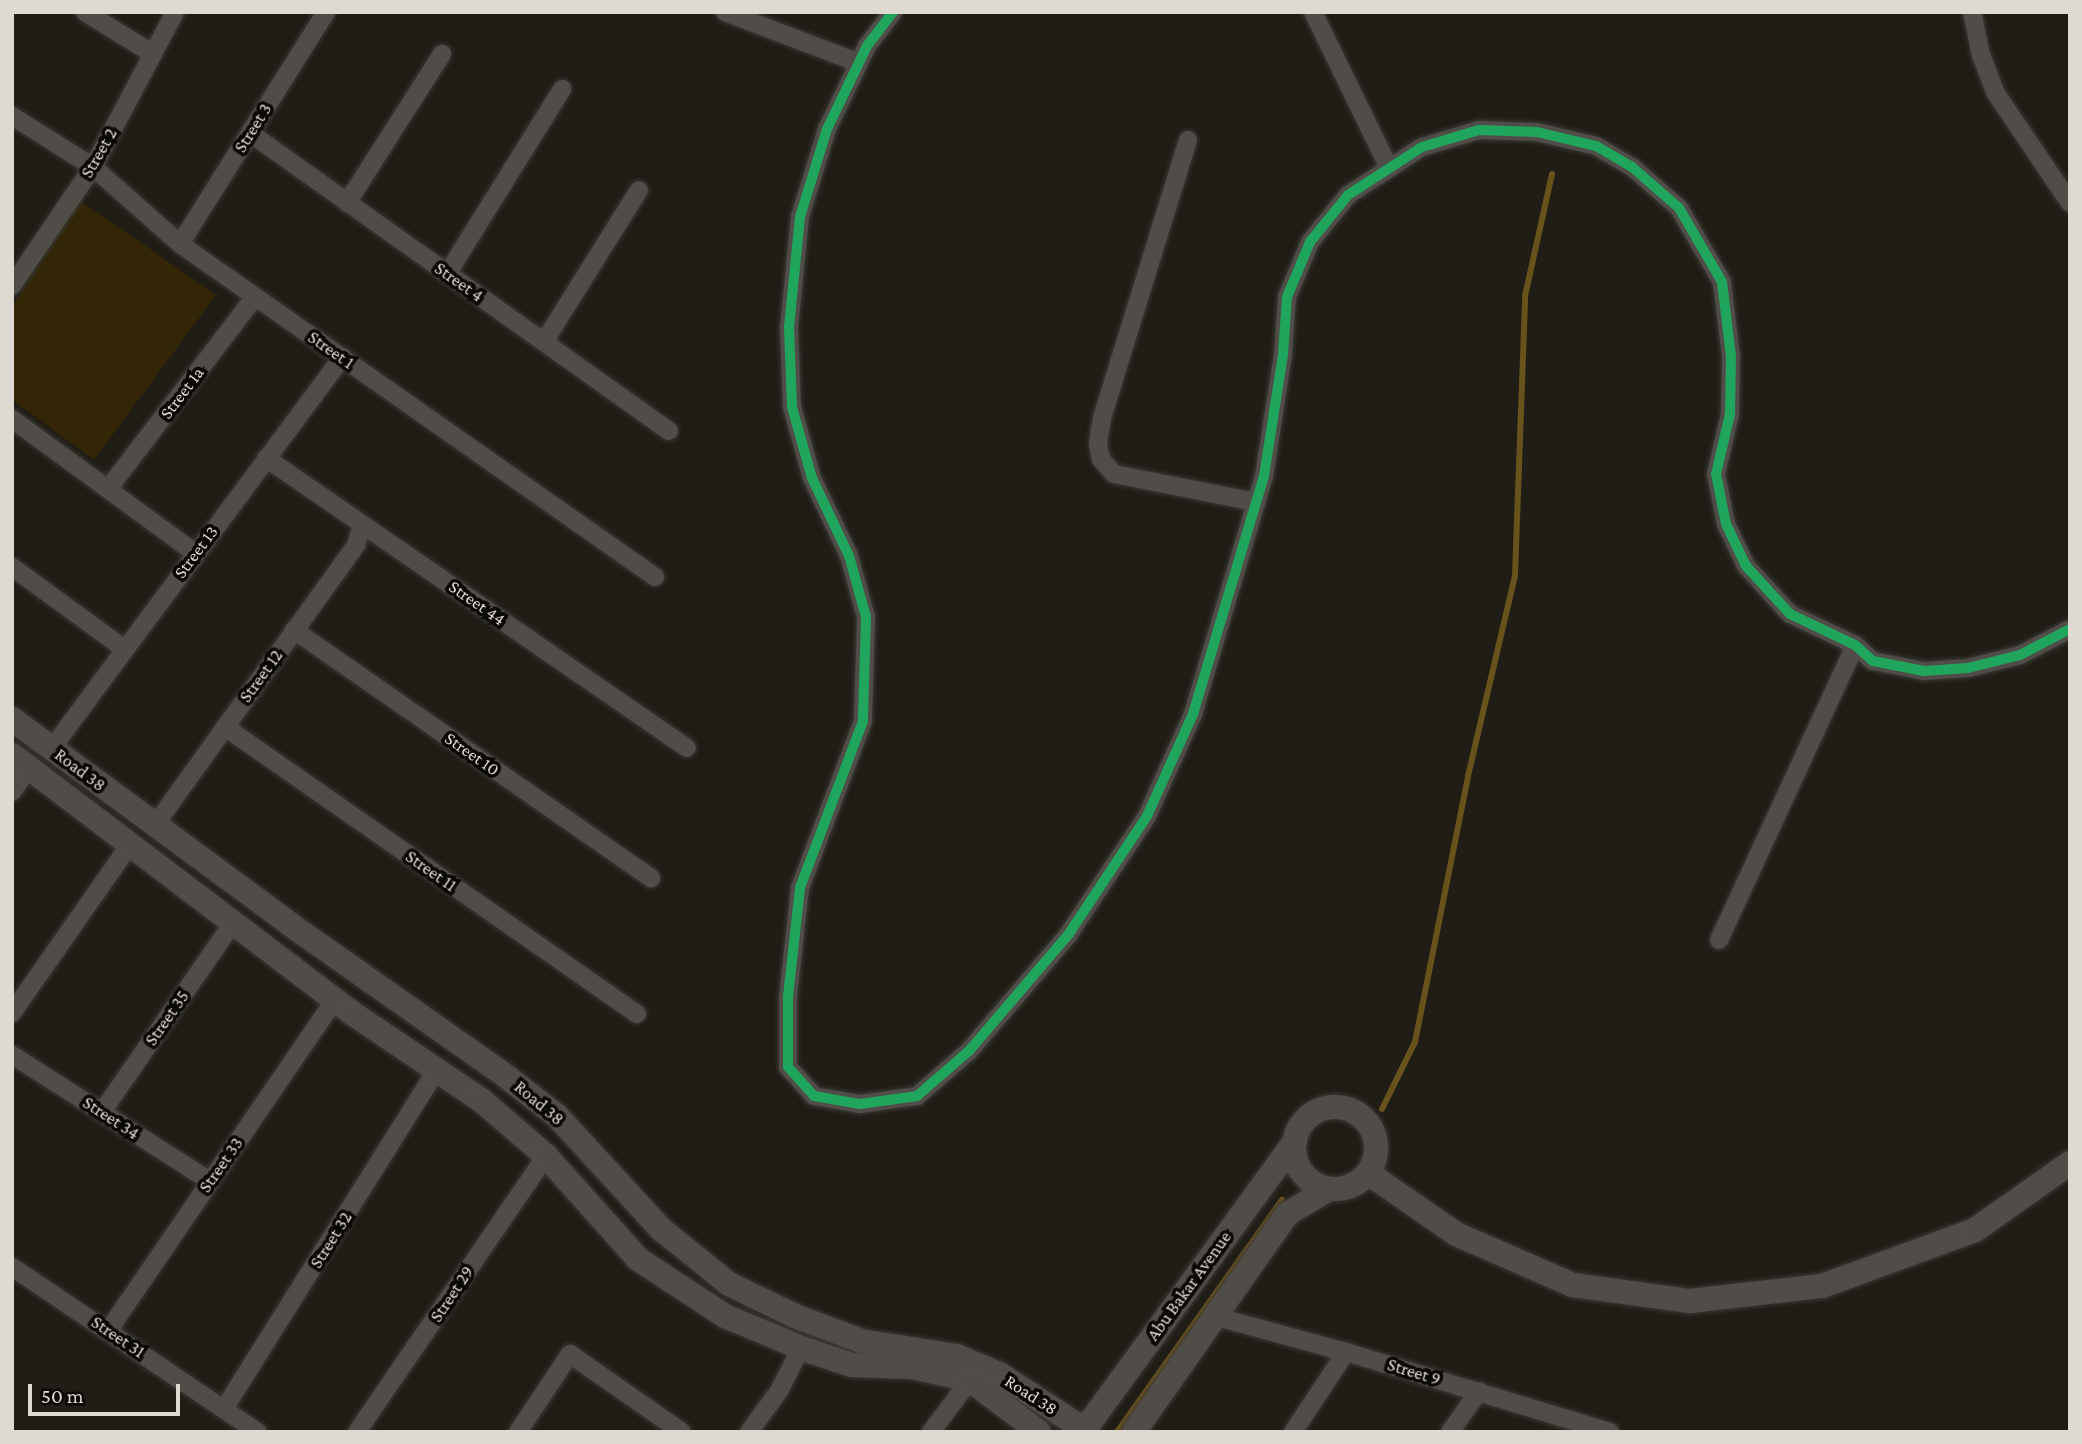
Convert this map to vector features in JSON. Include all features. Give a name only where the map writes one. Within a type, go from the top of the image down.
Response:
[{"type":"main road","name":"Road 38","points":[[12,719],[557,1116],[661,1229],[729,1284],[795,1316],[862,1341],[957,1356],[1000,1375],[1085,1431]]},
{"type":"main road","name":"Road 38","points":[[21,761],[335,1000],[481,1100],[546,1156],[638,1259],[725,1316],[801,1348],[852,1365],[912,1367],[970,1380],[1040,1432]]},
{"type":"main road","points":[[1134,1432],[1287,1214],[1329,1189],[1357,1183],[1368,1172],[1376,1150],[1375,1137],[1362,1117],[1352,1110],[1328,1107],[1316,1111],[1299,1129],[1295,1141],[1298,1165],[1305,1176],[1329,1189]]},
{"type":"main road","name":"Abu Bakar Avenue","points":[[1085,1431],[1295,1141]]},
{"type":"main road","points":[[1368,1172],[1456,1234],[1573,1284],[1690,1301],[1822,1286],[1975,1230],[2070,1163]]},
{"type":"street","points":[[85,12],[153,54]]},
{"type":"street","name":"Street 2","points":[[12,286],[93,167],[175,12]]},
{"type":"street","name":"Street 3","points":[[180,244],[326,12]]},
{"type":"street","points":[[725,12],[859,63]]},
{"type":"street","points":[[892,12],[859,63],[827,129],[800,217],[789,328],[792,407],[812,478],[849,556],[866,617],[863,721],[800,888],[788,997],[788,1067],[814,1096],[860,1104],[917,1096],[969,1051],[1068,935],[1147,816],[1193,714],[1264,476],[1283,355],[1287,296],[1310,242],[1348,195],[1422,147],[1479,130],[1537,132],[1596,146],[1632,167],[1679,208],[1721,282],[1731,356],[1730,414],[1716,474],[1726,524],[1746,566],[1790,614],[1855,645],[1873,660],[1923,671],[1968,668],[2020,655],[2070,629]]},
{"type":"street","points":[[1313,12],[1388,168]]},
{"type":"street","points":[[1972,12],[1981,55],[1995,92],[2070,203]]},
{"type":"street","points":[[347,202],[442,54]]},
{"type":"street","points":[[447,274],[562,89]]},
{"type":"street","name":"Street 1","points":[[12,116],[93,167],[180,244],[655,577]]},
{"type":"street","name":"Street 4","points":[[250,133],[669,432]]},
{"type":"street","points":[[1188,140],[1102,418],[1098,444],[1101,459],[1114,474],[1256,502]]},
{"type":"street","points":[[544,342],[639,190]]},
{"type":"street","name":"Street 1a","points":[[108,489],[255,297]]},
{"type":"street","name":"Street 13","points":[[52,748],[123,648],[342,358]]},
{"type":"street","points":[[12,419],[195,553]]},
{"type":"street","name":"Street 44","points":[[266,458],[687,748]]},
{"type":"street","name":"Street 12","points":[[155,825],[356,545],[362,525]]},
{"type":"street","points":[[12,567],[123,648]]},
{"type":"street","name":"Street 10","points":[[294,631],[651,878]]},
{"type":"street","points":[[1719,940],[1855,645]]},
{"type":"street","name":"Street 11","points":[[225,727],[637,1014]]},
{"type":"street","points":[[12,792],[21,761]]},
{"type":"street","points":[[12,1013],[131,843]]},
{"type":"street","name":"Street 35","points":[[102,1112],[233,923]]},
{"type":"street","name":"Street 33","points":[[108,1331],[335,1000]]},
{"type":"street","name":"Street 34","points":[[12,1055],[210,1181]]},
{"type":"street","name":"Street 32","points":[[224,1409],[438,1070]]},
{"type":"street","name":"Street 29","points":[[357,1432],[546,1156]]},
{"type":"street","name":"Street 31","points":[[12,1267],[258,1432]]},
{"type":"street","name":"Street 9","points":[[1217,1317],[1346,1352],[1610,1432]]},
{"type":"street","points":[[749,1432],[779,1391],[801,1348]]},
{"type":"street","points":[[1293,1432],[1346,1352]]},
{"type":"street","points":[[518,1432],[570,1354],[682,1432]]},
{"type":"street","points":[[931,1432],[970,1380]]},
{"type":"street","points":[[1450,1432],[1479,1391]]},
{"type":"shaded area","points":[[81,201],[216,295],[94,460],[12,400],[12,306]]},
{"type":"waterway","points":[[1382,1109],[1415,1042],[1468,776],[1515,575],[1525,296],[1552,174]]},
{"type":"waterway","points":[[1117,1432],[1282,1200]]},
{"type":"cycle path","points":[[893,12],[867,46],[827,129],[800,217],[789,328],[792,407],[812,478],[849,556],[866,617],[863,721],[800,888],[788,997],[788,1067],[814,1096],[860,1104],[917,1096],[969,1051],[1068,935],[1147,816],[1193,714],[1264,476],[1283,355],[1287,297],[1310,242],[1348,195],[1422,147],[1479,130],[1537,132],[1596,146],[1632,167],[1679,208],[1722,282],[1731,356],[1730,414],[1716,474],[1726,524],[1746,566],[1790,614],[1855,645],[1873,661],[1924,671],[1968,668],[2020,655],[2070,629]]}]
